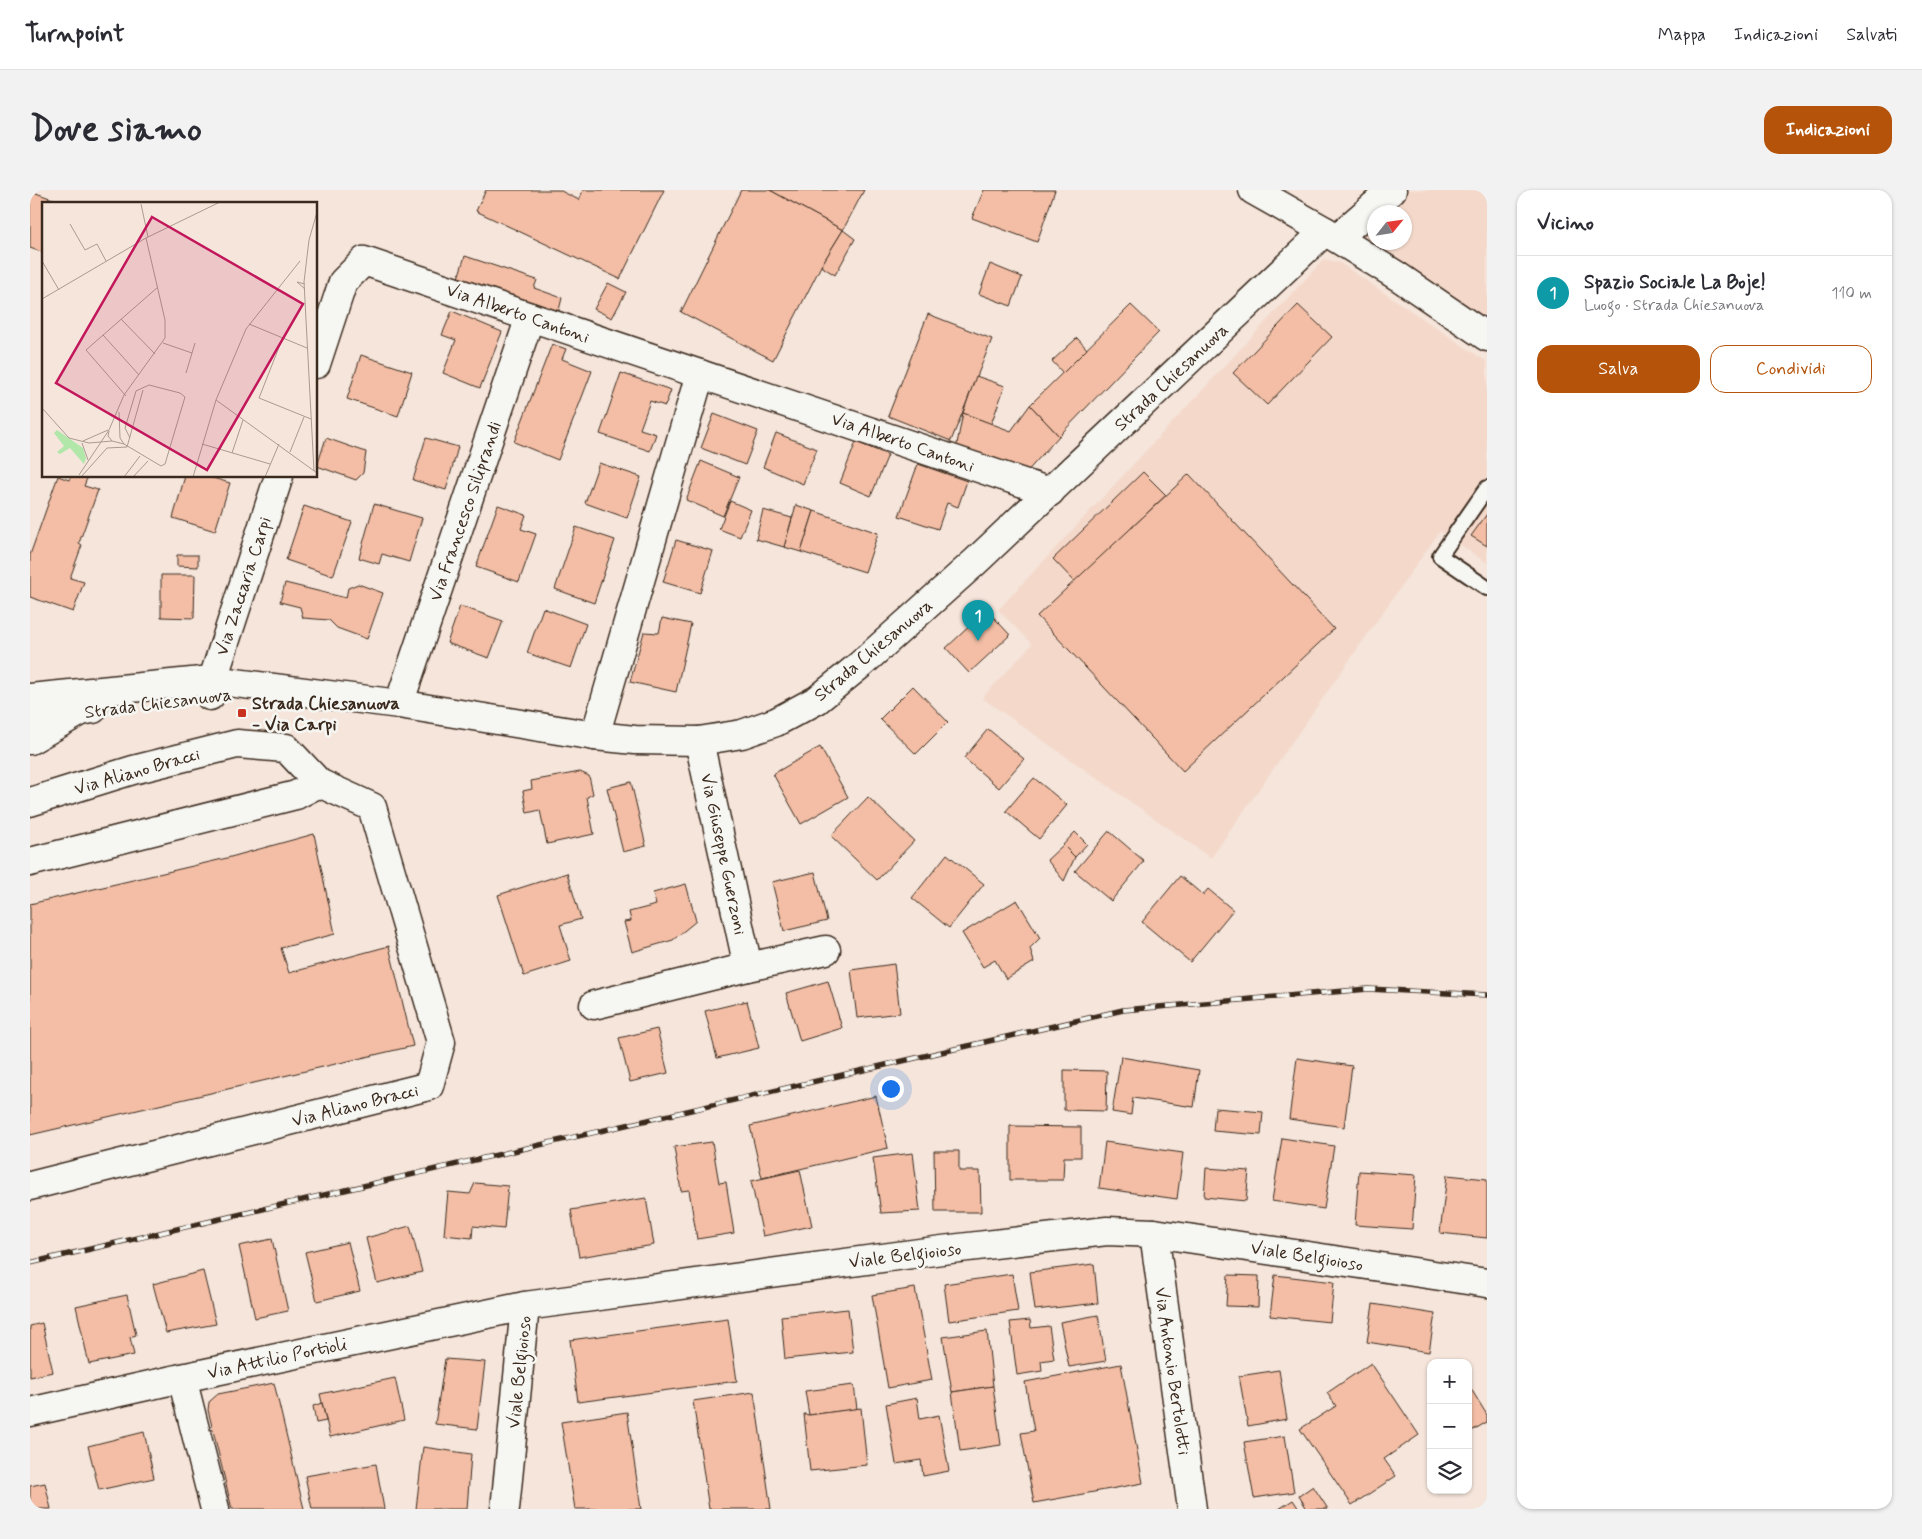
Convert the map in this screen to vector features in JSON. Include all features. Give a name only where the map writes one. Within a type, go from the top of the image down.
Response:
[{"type":"street","points":[[1253,190],[1331,234],[1400,277],[1487,337]]},
{"type":"street","name":"Strada Chiesanuova","points":[[30,698],[120,691],[211,688],[286,690],[399,704],[595,736],[635,740],[699,742],[742,734],[776,722],[817,700],[860,665],[975,562],[1331,234],[1392,190]]},
{"type":"street","name":"Via Alberto Cantoni","points":[[318,358],[343,282],[364,261],[1050,492]]},
{"type":"street","name":"Via Francesco Siliprandi","points":[[399,704],[530,317]]},
{"type":"street","points":[[595,736],[700,374]]},
{"type":"street","name":"Via Zaccaria Carpi","points":[[211,688],[278,478]]},
{"type":"street","name":"Strada Chiesanuova","points":[[30,718],[158,700],[211,688]]},
{"type":"street","points":[[30,740],[81,711]]},
{"type":"street","name":"Via Giuseppe Guerzoni","points":[[699,742],[748,966]]},
{"type":"street","name":"Via Aliano Bracci","points":[[30,802],[133,770],[237,744],[286,748],[319,783],[372,807],[441,1042],[429,1086],[30,1186]]},
{"type":"street","points":[[30,862],[296,796],[319,783]]},
{"type":"street","points":[[594,1005],[748,966],[826,950]]},
{"type":"street","name":"Viale Belgioioso","points":[[505,1509],[525,1306],[932,1251],[1107,1231],[1154,1233],[1487,1283]]},
{"type":"street","name":"Via Antonio Bertolotti","points":[[1154,1233],[1184,1508]]},
{"type":"street","name":"Via Attilio Portioli","points":[[30,1412],[525,1306]]},
{"type":"street","points":[[182,1378],[216,1509]]},
{"type":"lane","points":[[1487,488],[1440,556],[1487,588]]},
{"type":"shaded area","points":[[1402,190],[1487,190],[1487,324],[1379,250],[1412,250],[1412,205],[1380,205]]},
{"type":"shaded area","points":[[1367,214],[1367,242],[1347,228]]},
{"type":"shaded area","points":[[1324,259],[1340,263],[1487,362],[1487,563],[1440,531],[1211,858],[982,698],[1032,644],[998,610]]},
{"type":"building","points":[[486,190],[559,190],[579,200],[583,190],[664,190],[620,279],[476,211]]},
{"type":"building","points":[[741,190],[770,190],[843,230],[821,266],[773,360],[681,312]]},
{"type":"building","points":[[770,190],[864,190],[843,230]]},
{"type":"building","points":[[984,190],[1055,190],[1037,242],[972,218]]},
{"type":"building","points":[[30,191],[61,202],[42,202],[42,252],[30,248]]},
{"type":"building","points":[[843,230],[855,239],[835,275],[821,266]]},
{"type":"building","points":[[465,256],[537,280],[534,288],[562,298],[558,314],[457,281]]},
{"type":"building","points":[[990,264],[1022,277],[1011,306],[979,294]]},
{"type":"building","points":[[608,283],[626,292],[612,318],[594,309]]},
{"type":"building","points":[[1131,305],[1159,332],[1059,436],[1030,405]]},
{"type":"building","points":[[1298,305],[1332,337],[1267,405],[1233,373]]},
{"type":"building","points":[[452,311],[502,332],[480,388],[443,373],[456,340],[442,335]]},
{"type":"building","points":[[928,314],[992,339],[951,441],[888,416]]},
{"type":"building","points":[[1077,338],[1087,349],[1063,373],[1052,361]]},
{"type":"building","points":[[552,344],[566,349],[562,359],[592,371],[558,460],[514,442]]},
{"type":"building","points":[[361,355],[412,372],[398,416],[347,399]]},
{"type":"building","points":[[621,373],[671,390],[665,406],[650,401],[640,429],[656,434],[650,451],[600,434]]},
{"type":"building","points":[[976,376],[1005,386],[991,424],[963,413]]},
{"type":"building","points":[[1030,405],[1059,436],[1024,475],[956,449],[963,413],[1011,431]]},
{"type":"building","points":[[714,414],[758,431],[745,465],[701,448]]},
{"type":"building","points":[[776,433],[817,449],[803,484],[763,467]]},
{"type":"building","points":[[326,438],[366,452],[363,473],[356,480],[318,466]]},
{"type":"building","points":[[426,438],[458,447],[446,490],[413,480]]},
{"type":"building","points":[[856,442],[888,455],[871,496],[840,483]]},
{"type":"building","points":[[701,461],[739,477],[723,516],[686,500]]},
{"type":"building","points":[[599,463],[641,477],[627,518],[585,503]]},
{"type":"building","points":[[918,464],[967,481],[958,507],[947,503],[938,529],[899,516]]},
{"type":"building","points":[[1143,472],[1166,495],[1075,582],[1053,559]]},
{"type":"building","points":[[1189,474],[1334,629],[1183,771],[1037,616]]},
{"type":"building","points":[[57,478],[69,480],[70,478],[87,478],[84,486],[98,490],[79,543],[82,545],[70,578],[84,582],[73,612],[30,597],[30,555]]},
{"type":"building","points":[[184,478],[213,478],[230,483],[215,531],[173,518]]},
{"type":"building","points":[[730,501],[751,510],[740,537],[719,529]]},
{"type":"building","points":[[374,504],[422,518],[409,562],[382,554],[379,564],[359,558]]},
{"type":"building","points":[[498,505],[526,515],[521,529],[536,534],[519,582],[476,567]]},
{"type":"building","points":[[796,505],[814,511],[801,552],[784,547]]},
{"type":"building","points":[[304,506],[352,522],[333,576],[286,560]]},
{"type":"building","points":[[763,510],[792,518],[784,547],[756,539]]},
{"type":"building","points":[[814,511],[878,533],[865,572],[801,552]]},
{"type":"building","points":[[1487,514],[1487,546],[1471,536]]},
{"type":"building","points":[[576,527],[615,540],[594,603],[555,589]]},
{"type":"building","points":[[676,540],[713,551],[700,593],[663,582]]},
{"type":"building","points":[[177,555],[198,555],[198,567],[177,566]]},
{"type":"building","points":[[161,575],[195,575],[194,618],[161,617]]},
{"type":"building","points":[[285,583],[346,598],[348,588],[358,584],[383,593],[367,639],[337,628],[329,620],[303,618],[300,607],[280,602]]},
{"type":"building","points":[[460,606],[503,621],[489,658],[447,643]]},
{"type":"building","points":[[543,608],[586,624],[571,668],[527,653]]},
{"type":"building","points":[[987,610],[1010,635],[969,673],[946,648]]},
{"type":"building","points":[[662,618],[691,624],[676,692],[630,682],[644,632],[659,633]]},
{"type":"building","points":[[913,686],[948,722],[916,754],[880,719]]},
{"type":"building","points":[[988,729],[1024,759],[999,788],[964,758]]},
{"type":"building","points":[[820,747],[848,797],[801,824],[773,774]]},
{"type":"building","points":[[580,772],[589,776],[593,794],[587,797],[594,834],[547,844],[540,810],[527,813],[523,791],[532,789],[531,781]]},
{"type":"building","points":[[1034,778],[1067,805],[1039,839],[1006,811]]},
{"type":"building","points":[[631,782],[646,846],[623,852],[607,788]]},
{"type":"building","points":[[868,797],[914,841],[877,880],[831,836]]},
{"type":"building","points":[[1109,831],[1144,861],[1111,901],[1075,871]]},
{"type":"building","points":[[1075,832],[1087,844],[1075,857],[1063,845]]},
{"type":"building","points":[[314,834],[335,934],[281,948],[289,973],[389,946],[413,1046],[30,1135],[30,904],[227,858]]},
{"type":"building","points":[[1063,845],[1075,857],[1064,881],[1047,860]]},
{"type":"building","points":[[947,854],[984,884],[949,928],[912,898]]},
{"type":"building","points":[[815,872],[827,921],[784,931],[772,882]]},
{"type":"building","points":[[567,873],[581,919],[560,925],[571,961],[524,976],[498,895]]},
{"type":"building","points":[[1180,876],[1203,895],[1208,889],[1233,910],[1190,962],[1142,922]]},
{"type":"building","points":[[686,884],[696,921],[673,940],[632,952],[624,922],[631,921],[629,912],[656,905],[653,893]]},
{"type":"building","points":[[1017,900],[1040,938],[1030,948],[1034,962],[1006,979],[995,960],[983,967],[962,933]]},
{"type":"building","points":[[894,964],[900,1013],[857,1018],[851,970]]},
{"type":"building","points":[[828,981],[842,1028],[800,1041],[786,993]]},
{"type":"building","points":[[747,1001],[759,1048],[717,1058],[705,1011]]},
{"type":"building","points":[[657,1029],[668,1073],[630,1082],[619,1038]]},
{"type":"building","points":[[1121,1057],[1199,1070],[1194,1107],[1133,1098],[1131,1115],[1112,1112]]},
{"type":"building","points":[[1297,1058],[1352,1066],[1344,1127],[1289,1119]]},
{"type":"building","points":[[1064,1070],[1107,1071],[1106,1111],[1064,1110]]},
{"type":"building","points":[[876,1096],[888,1148],[762,1178],[750,1126]]},
{"type":"building","points":[[1215,1108],[1263,1112],[1261,1135],[1213,1131]]},
{"type":"building","points":[[1010,1126],[1081,1127],[1081,1157],[1064,1157],[1063,1180],[1010,1180]]},
{"type":"building","points":[[1282,1138],[1334,1146],[1324,1209],[1272,1201]]},
{"type":"building","points":[[712,1142],[719,1183],[726,1182],[734,1233],[697,1239],[689,1190],[681,1191],[674,1147]]},
{"type":"building","points":[[1105,1142],[1183,1153],[1177,1199],[1099,1188]]},
{"type":"building","points":[[934,1151],[959,1151],[959,1171],[980,1171],[981,1212],[935,1212]]},
{"type":"building","points":[[913,1153],[920,1211],[881,1213],[873,1158]]},
{"type":"building","points":[[1206,1168],[1249,1171],[1246,1201],[1204,1197]]},
{"type":"building","points":[[800,1170],[812,1226],[763,1236],[751,1181]]},
{"type":"building","points":[[1359,1171],[1416,1175],[1412,1229],[1355,1225]]},
{"type":"building","points":[[1447,1175],[1487,1179],[1487,1238],[1440,1233]]},
{"type":"building","points":[[475,1183],[508,1186],[504,1229],[473,1226],[472,1238],[444,1235],[448,1192],[470,1194]]},
{"type":"building","points":[[646,1198],[654,1245],[579,1257],[571,1210]]},
{"type":"building","points":[[410,1226],[422,1272],[377,1283],[366,1238]]},
{"type":"building","points":[[272,1239],[288,1311],[255,1318],[239,1246]]},
{"type":"building","points":[[348,1242],[360,1291],[317,1301],[305,1252]]},
{"type":"building","points":[[1094,1264],[1098,1303],[1035,1310],[1030,1272]]},
{"type":"building","points":[[203,1271],[216,1324],[166,1333],[153,1284]]},
{"type":"building","points":[[1012,1274],[1018,1311],[949,1321],[944,1284]]},
{"type":"building","points":[[1228,1275],[1259,1276],[1258,1307],[1226,1306]]},
{"type":"building","points":[[1275,1275],[1334,1282],[1330,1322],[1270,1316]]},
{"type":"building","points":[[915,1288],[932,1380],[888,1388],[872,1295]]},
{"type":"building","points":[[127,1295],[136,1335],[130,1337],[134,1355],[89,1364],[76,1306]]},
{"type":"building","points":[[1373,1304],[1435,1314],[1429,1352],[1367,1342]]},
{"type":"building","points":[[848,1309],[853,1352],[785,1359],[781,1316]]},
{"type":"building","points":[[1098,1315],[1106,1361],[1069,1367],[1060,1322]]},
{"type":"building","points":[[728,1319],[737,1381],[578,1402],[570,1340]]},
{"type":"building","points":[[1030,1320],[1031,1328],[1049,1326],[1054,1359],[1041,1361],[1042,1371],[1017,1375],[1010,1322]]},
{"type":"building","points":[[42,1323],[53,1372],[30,1377],[30,1326]]},
{"type":"building","points":[[987,1331],[993,1386],[952,1392],[943,1337]]},
{"type":"building","points":[[445,1359],[485,1362],[477,1429],[435,1424]]},
{"type":"building","points":[[1371,1363],[1419,1435],[1384,1459],[1396,1476],[1352,1505],[1300,1429],[1336,1406],[1327,1393]]},
{"type":"building","points":[[1121,1364],[1143,1483],[1034,1503],[1021,1433],[1034,1431],[1025,1382]]},
{"type":"building","points":[[1279,1370],[1287,1419],[1248,1426],[1239,1376]]},
{"type":"building","points":[[395,1378],[404,1420],[330,1437],[320,1394]]},
{"type":"building","points":[[274,1383],[304,1509],[232,1509],[208,1410],[209,1402],[218,1394]]},
{"type":"building","points":[[854,1385],[857,1409],[809,1415],[805,1391]]},
{"type":"building","points":[[993,1386],[1001,1445],[960,1451],[952,1392]]},
{"type":"building","points":[[1472,1391],[1487,1415],[1487,1422],[1472,1431]]},
{"type":"building","points":[[754,1392],[771,1509],[709,1509],[693,1401]]},
{"type":"building","points":[[917,1398],[920,1419],[939,1415],[949,1471],[923,1476],[921,1460],[896,1464],[886,1404]]},
{"type":"building","points":[[322,1403],[326,1421],[316,1423],[313,1406]]},
{"type":"building","points":[[861,1408],[867,1465],[810,1471],[804,1414],[809,1415]]},
{"type":"building","points":[[627,1412],[641,1509],[575,1509],[561,1422]]},
{"type":"building","points":[[144,1432],[154,1478],[99,1490],[88,1446]]},
{"type":"building","points":[[1285,1436],[1294,1492],[1254,1498],[1244,1442]]},
{"type":"building","points":[[423,1447],[471,1454],[467,1509],[416,1509]]},
{"type":"building","points":[[376,1464],[384,1509],[312,1509],[305,1476]]},
{"type":"building","points":[[45,1483],[51,1509],[30,1509],[30,1486]]},
{"type":"building","points":[[1313,1486],[1328,1509],[1307,1509],[1299,1496]]},
{"type":"building","points":[[1293,1500],[1299,1509],[1279,1509]]},
{"type":"railway","points":[[30,1263],[1123,1010],[1368,989],[1487,995]]},
{"type":"place","name":"Spazio Sociale La Boje!","points":[[978,641]]},
{"type":"place","name":"Strada Chiesanuova - Via Carpi","points":[[242,713]]}]
